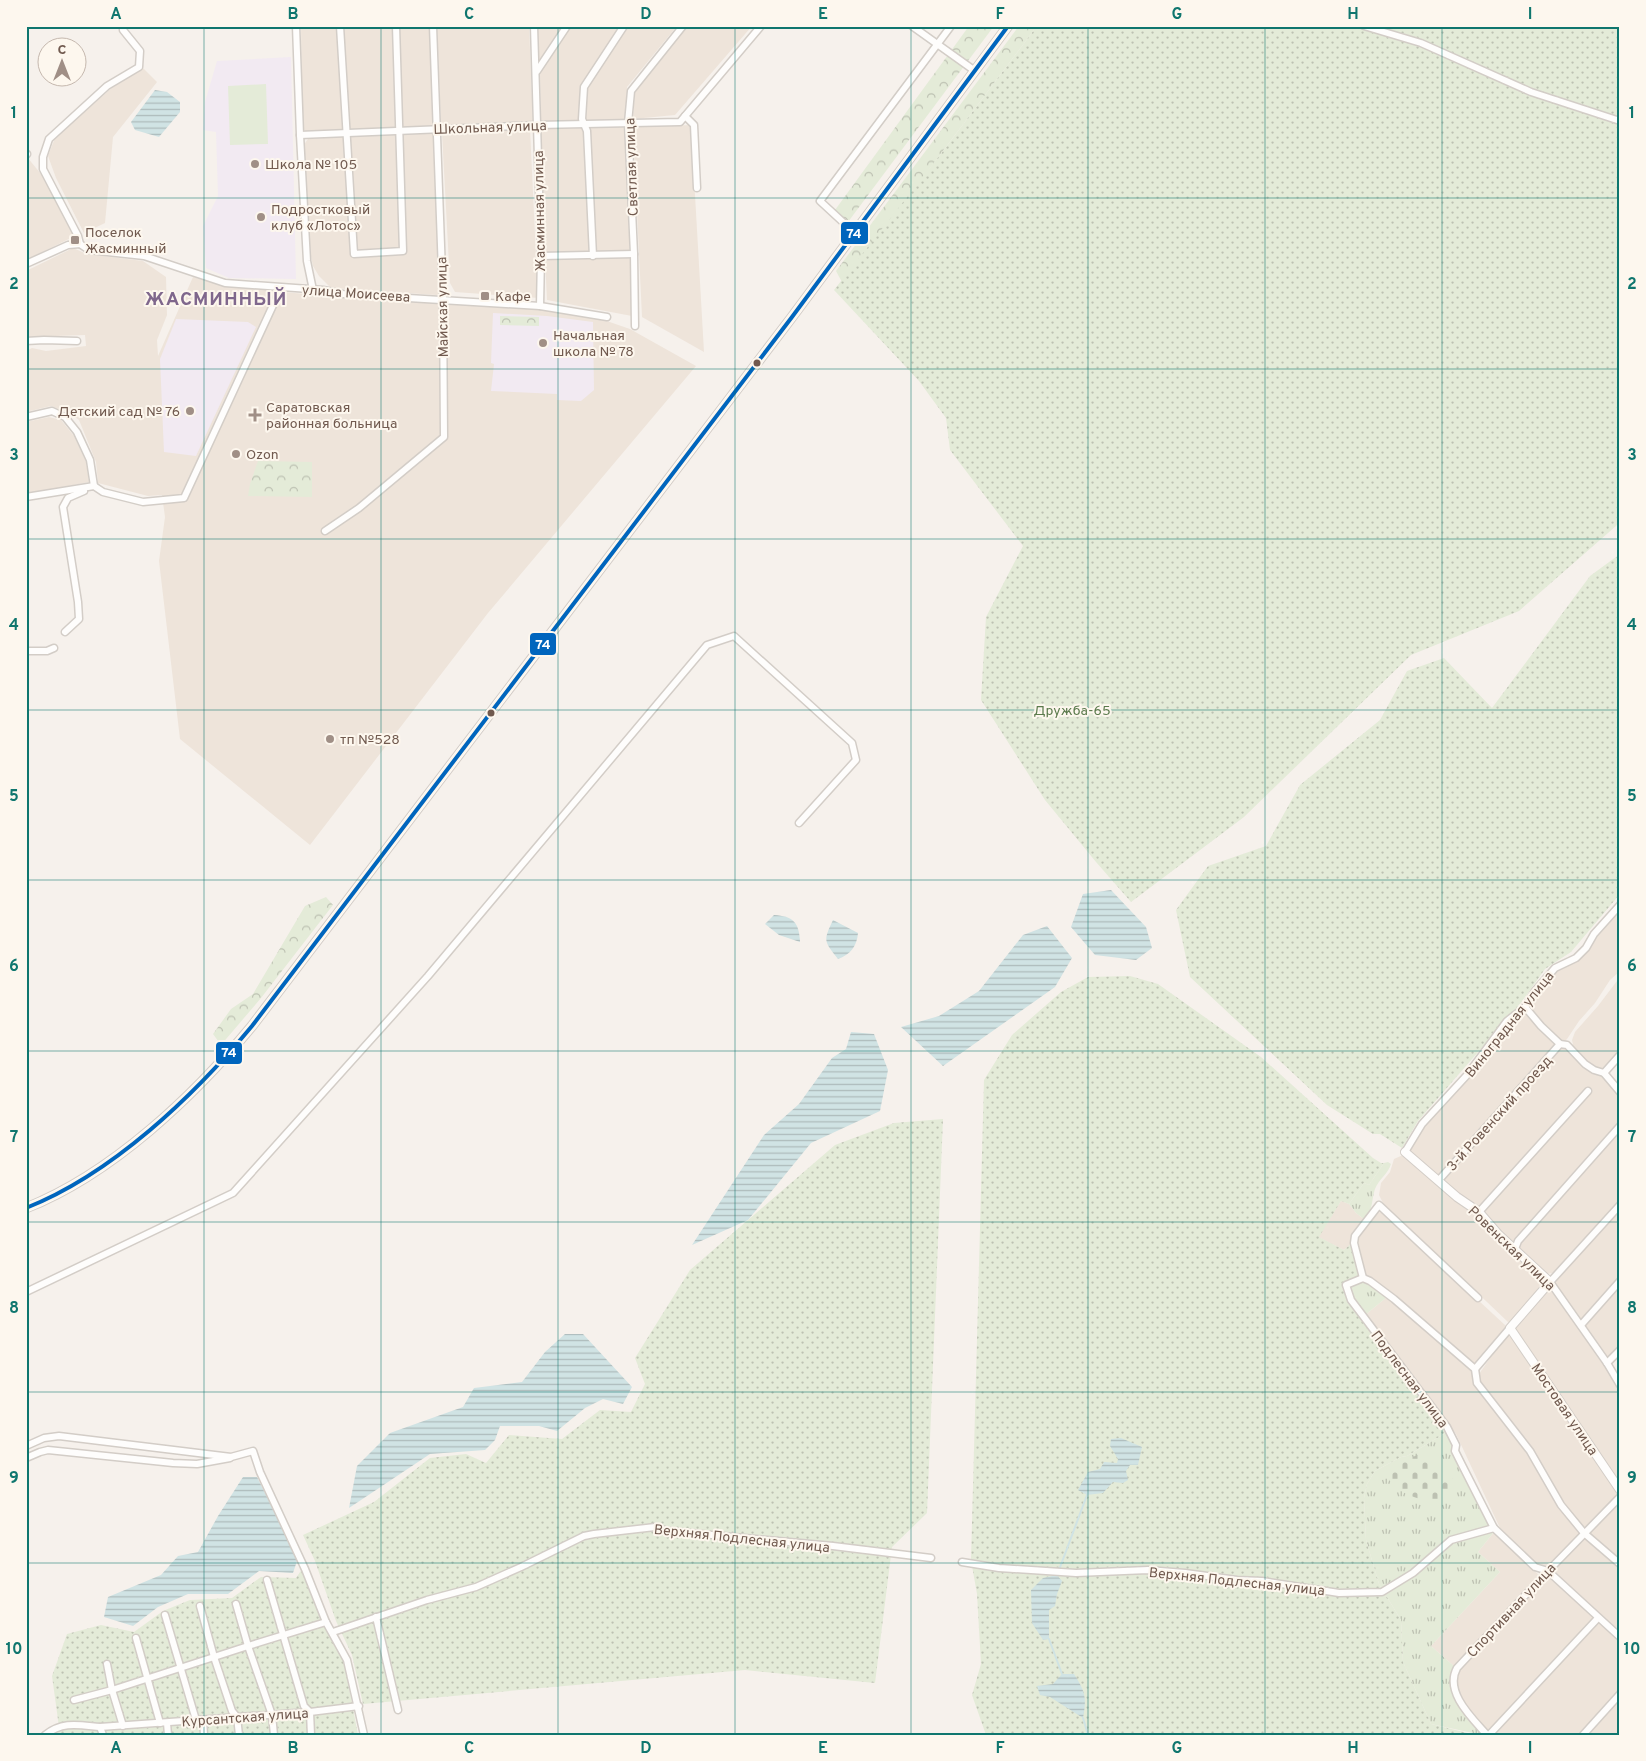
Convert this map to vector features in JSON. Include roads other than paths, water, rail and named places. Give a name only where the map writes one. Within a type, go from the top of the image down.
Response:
[{"type":"main road","points":[[26,1208],[53,1198],[124,1150],[177,1107],[219,1066],[268,1006],[446,773],[856,231],[1008,26]]},
{"type":"street","points":[[26,264],[68,245],[80,244],[78,236],[44,169],[43,156],[49,139],[107,86],[139,67],[140,51],[122,30],[123,26]]},
{"type":"street","points":[[296,26],[307,260],[313,290]]},
{"type":"street","points":[[340,26],[354,254],[403,251],[396,26]]},
{"type":"street","name":"Майская улица","points":[[325,531],[359,508],[444,437],[443,300],[433,26]]},
{"type":"street","name":"Жасминная улица","points":[[534,26],[541,256],[540,306]]},
{"type":"street","points":[[536,71],[567,26]]},
{"type":"street","points":[[593,256],[587,131],[582,118],[584,87],[624,26]]},
{"type":"street","name":"Светлая улица","points":[[635,326],[628,123],[631,91],[683,26]]},
{"type":"street","points":[[697,188],[694,124],[682,119],[761,26]]},
{"type":"street","points":[[912,26],[975,71]]},
{"type":"street","points":[[856,231],[846,225],[820,201],[951,26]]},
{"type":"street","points":[[1364,26],[1421,43],[1531,92],[1620,121]]},
{"type":"street","name":"Школьная улица","points":[[300,135],[628,123],[682,119]]},
{"type":"street","name":"улица Моисеева","points":[[80,244],[89,250],[144,256],[224,284],[343,294],[540,306],[607,318]]},
{"type":"street","points":[[541,256],[634,254]]},
{"type":"street","points":[[26,497],[94,486],[103,492],[143,502],[184,498],[281,288]]},
{"type":"street","points":[[26,341],[77,341]]},
{"type":"street","points":[[26,418],[52,411],[65,416],[77,432],[90,460],[94,486]]},
{"type":"street","points":[[65,632],[79,619],[63,507],[68,498],[94,486]]},
{"type":"street","points":[[26,1292],[233,1193],[428,976],[707,645],[734,636],[852,743],[856,760],[799,823]]},
{"type":"street","points":[[26,651],[48,652],[54,648]]},
{"type":"street","name":"Виноградная улица","points":[[1404,1152],[1422,1124],[1463,1080],[1508,1021],[1525,1007],[1535,991],[1555,968],[1576,958],[1586,948],[1594,934],[1620,905]]},
{"type":"street","points":[[1525,1007],[1540,1026],[1560,1044],[1567,1045],[1585,1064],[1594,1070],[1604,1073],[1620,1092]]},
{"type":"street","name":"3-й Ровенский проезд","points":[[1438,1181],[1560,1044]]},
{"type":"street","points":[[1604,1073],[1620,1054]]},
{"type":"street","points":[[1478,1212],[1588,1091]]},
{"type":"street","points":[[1515,1249],[1518,1241],[1620,1126]]},
{"type":"street","name":"Ровенская улица","points":[[1404,1152],[1478,1212],[1550,1282],[1607,1363],[1620,1385]]},
{"type":"street","points":[[1478,1298],[1379,1205],[1355,1236],[1354,1243],[1362,1278],[1370,1281],[1394,1299],[1475,1369],[1477,1383],[1530,1451],[1561,1505],[1584,1533],[1620,1564]]},
{"type":"street","points":[[1475,1369],[1620,1205]]},
{"type":"street","name":"Подлесная улица","points":[[1362,1278],[1346,1286],[1351,1300],[1447,1427],[1456,1446],[1455,1451],[1494,1528],[1535,1568],[1548,1571],[1620,1637]]},
{"type":"street","points":[[1580,1325],[1620,1281]]},
{"type":"street","name":"Мостовая улица","points":[[1510,1328],[1620,1490]]},
{"type":"street","points":[[1607,1363],[1620,1350]]},
{"type":"street","points":[[26,1446],[44,1438],[59,1436],[231,1457]]},
{"type":"street","points":[[26,1458],[48,1450],[197,1464],[254,1452],[260,1472],[306,1569],[326,1622],[347,1660],[359,1706],[364,1735]]},
{"type":"street","name":"Спортивная улица","points":[[1488,1735],[1463,1707],[1456,1692],[1454,1673],[1548,1571],[1620,1497]]},
{"type":"street","name":"Верхняя Подлесная улица","points":[[333,1632],[427,1600],[476,1587],[529,1564],[584,1536],[655,1527],[668,1531],[833,1546],[930,1558]]},
{"type":"street","name":"Верхняя Подлесная улица","points":[[962,1562],[999,1568],[1076,1573],[1148,1570],[1262,1581],[1339,1593],[1382,1592],[1414,1573],[1451,1540],[1494,1528]]},
{"type":"street","points":[[267,1580],[304,1706],[310,1712],[311,1735]]},
{"type":"street","points":[[236,1604],[248,1646],[272,1715],[274,1735]]},
{"type":"street","points":[[200,1606],[214,1657],[232,1711],[237,1718],[239,1735]]},
{"type":"street","points":[[165,1615],[180,1668],[204,1735]]},
{"type":"street","points":[[376,1617],[398,1710]]},
{"type":"street","points":[[1488,1735],[1598,1618]]},
{"type":"street","points":[[74,1700],[112,1690],[326,1622]]},
{"type":"street","points":[[136,1638],[146,1679],[168,1735]]},
{"type":"street","points":[[107,1664],[112,1690],[123,1726]]},
{"type":"street","points":[[1583,1735],[1620,1694]]},
{"type":"street","name":"Курсантская улица","points":[[44,1735],[61,1726],[77,1725],[100,1728],[310,1712],[359,1706]]},
{"type":"street","points":[[100,1728],[103,1735]]},
{"type":"waterway","points":[[1059,1570],[1087,1495]]},
{"type":"waterway","points":[[1049,1639],[1062,1674]]},
{"type":"waterway","points":[[1083,1718],[1088,1735]]},
{"type":"place","name":"Школа № 105","points":[[255,164]]},
{"type":"place","name":"Подростковый клуб «Лотос»","points":[[261,217]]},
{"type":"place","name":"Поселок Жасминный","points":[[75,240]]},
{"type":"place","name":"Кафе","points":[[485,296]]},
{"type":"place","name":"Начальная школа № 78","points":[[543,343]]},
{"type":"place","name":"Детский сад № 76","points":[[190,411]]},
{"type":"place","name":"Саратовская районная больница","points":[[255,415]]},
{"type":"place","name":"Ozon","points":[[236,454]]},
{"type":"place","name":"тп №528","points":[[330,739]]},
{"type":"district","name":"ЖАСМИННЫЙ","points":[[216,298]]},
{"type":"park label","name":"Дружба-65","points":[[1072,710]]}]
